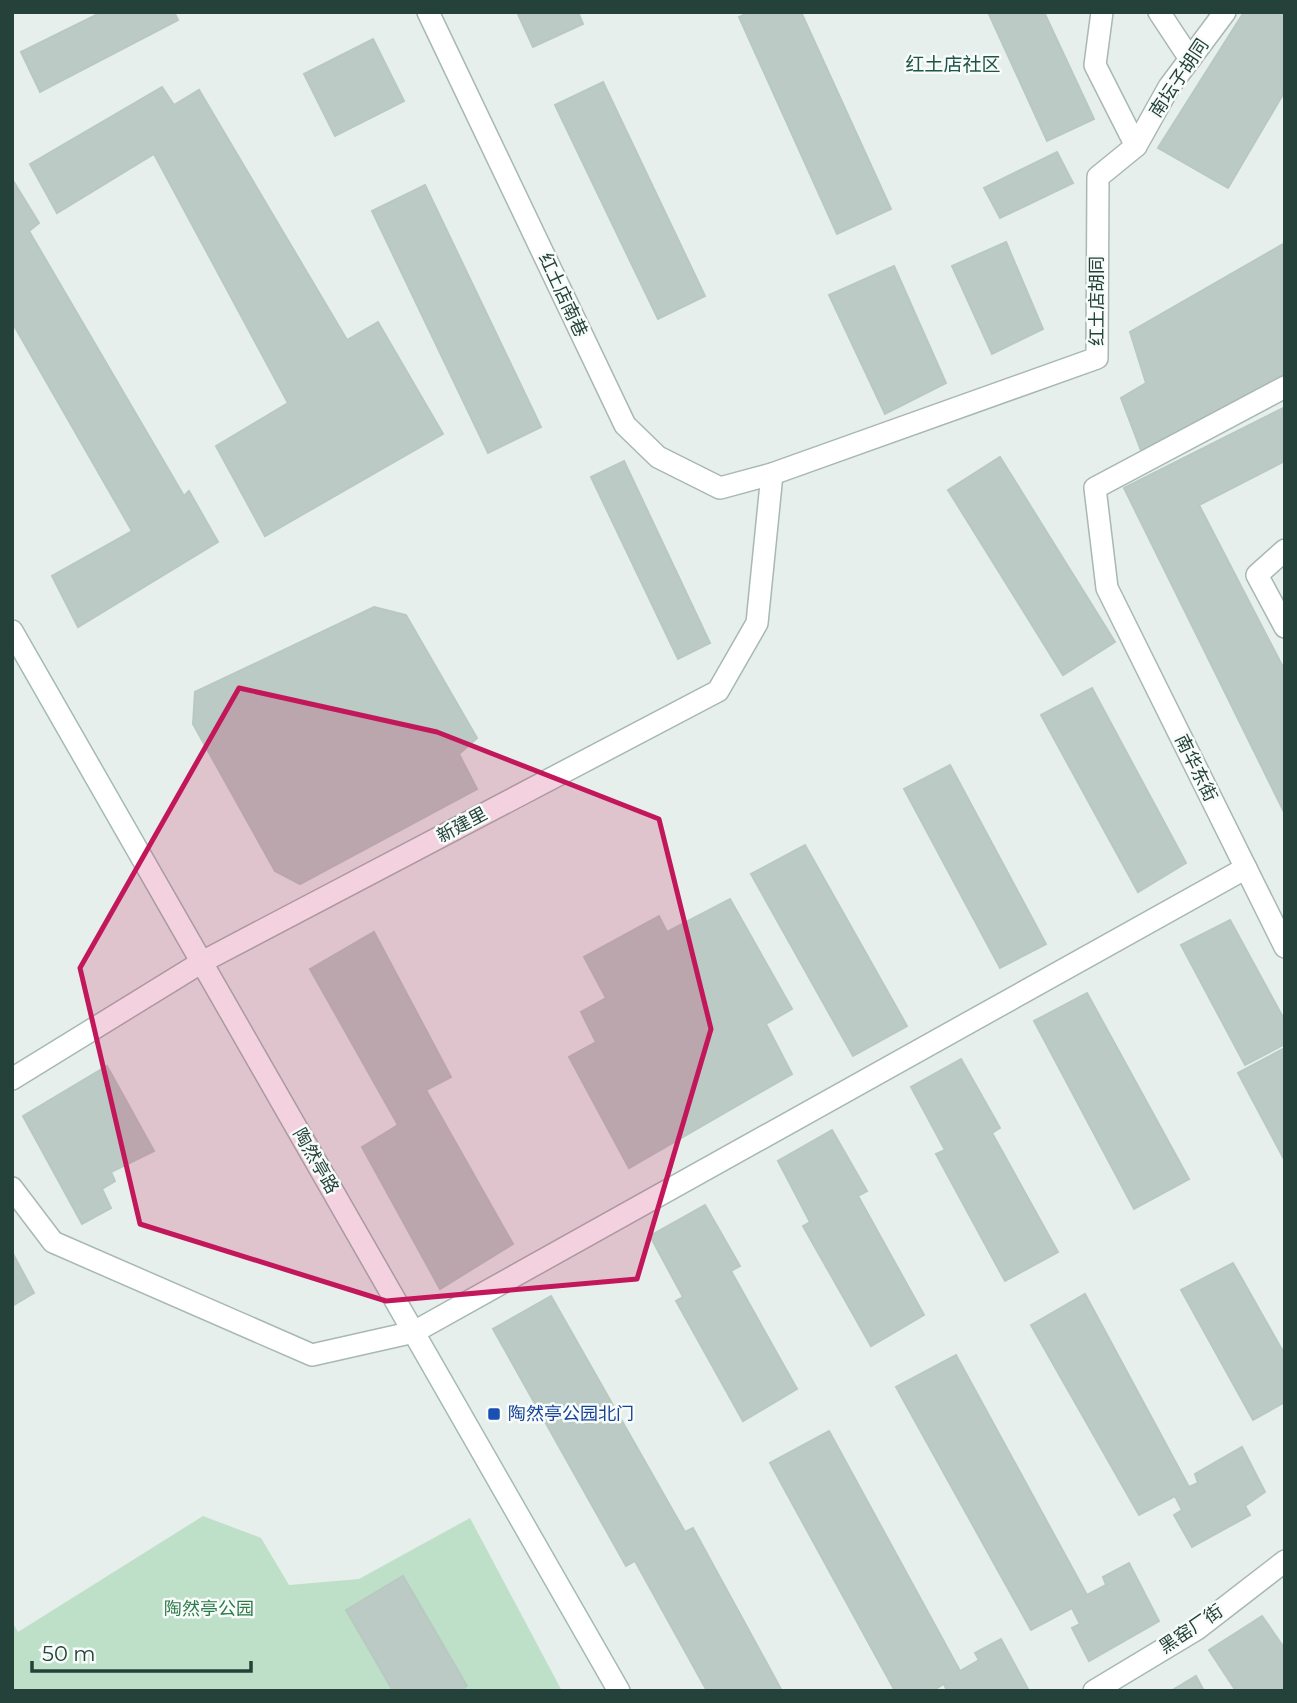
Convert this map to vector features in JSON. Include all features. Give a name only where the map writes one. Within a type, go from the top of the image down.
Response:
[{"type":"street","name":"红土店南巷","points":[[428,12],[625,425],[658,457],[720,488],[772,474]]},
{"type":"street","points":[[1102,12],[1095,65],[1136,146]]},
{"type":"street","points":[[1159,12],[1190,59]]},
{"type":"street","name":"南坛子胡同","points":[[1136,146],[1169,87],[1225,12]]},
{"type":"street","name":"红土店胡同","points":[[772,474],[1097,358],[1098,177],[1136,146]]},
{"type":"street","name":"南华东街","points":[[1283,942],[1107,588],[1095,488],[1285,387]]},
{"type":"street","name":"新建里","points":[[12,1079],[202,962],[718,691],[757,623],[772,474]]},
{"type":"street","points":[[1285,551],[1257,575],[1285,626]]},
{"type":"street","name":"陶然亭路","points":[[12,631],[619,1691]]},
{"type":"street","points":[[12,1188],[53,1242],[312,1355],[414,1332],[1245,868]]},
{"type":"street","name":"黑窑厂街","points":[[1094,1691],[1196,1629],[1285,1561]]},
{"type":"highlighted area","points":[[239,688],[437,732],[659,819],[711,1029],[637,1279],[386,1301],[140,1224],[80,968]]},
{"type":"green space","name":"陶然亭公园","points":[[203,1516],[261,1538],[289,1585],[359,1579],[470,1518],[562,1691],[12,1691],[12,1622],[18,1632]]},
{"type":"building","points":[[102,12],[174,12],[178,20],[40,92],[21,52]]},
{"type":"building","points":[[517,12],[578,12],[583,24],[533,47]]},
{"type":"building","points":[[750,12],[801,12],[891,209],[837,234],[739,17]]},
{"type":"building","points":[[988,12],[1044,12],[1094,119],[1047,141]]},
{"type":"building","points":[[1244,12],[1285,12],[1285,91],[1228,188],[1158,148]]},
{"type":"building","points":[[373,39],[404,101],[335,136],[304,74]]},
{"type":"building","points":[[603,82],[705,296],[658,319],[555,105]]},
{"type":"building","points":[[162,87],[174,105],[199,90],[347,340],[378,322],[443,434],[265,536],[216,446],[288,403],[154,154],[57,213],[30,164]]},
{"type":"building","points":[[1057,152],[1073,183],[1000,218],[984,188]]},
{"type":"building","points":[[12,179],[39,223],[29,231],[184,496],[189,491],[218,542],[78,627],[52,576],[132,531],[12,322]]},
{"type":"building","points":[[425,185],[541,427],[488,453],[372,211]]},
{"type":"building","points":[[1006,242],[1043,329],[992,354],[952,266]]},
{"type":"building","points":[[1285,243],[1285,377],[1142,453],[1121,398],[1146,383],[1130,332]]},
{"type":"building","points":[[894,266],[946,383],[885,414],[829,295]]},
{"type":"building","points":[[1285,407],[1285,461],[1199,505],[1285,671],[1285,814],[1124,488]]},
{"type":"building","points":[[1000,457],[1115,642],[1063,675],[948,490]]},
{"type":"building","points":[[624,461],[710,643],[678,659],[591,477]]},
{"type":"building","points":[[374,607],[406,615],[477,738],[459,754],[477,789],[300,884],[275,871],[193,724],[195,692]]},
{"type":"building","points":[[1092,688],[1186,863],[1138,892],[1041,715]]},
{"type":"building","points":[[950,765],[1046,944],[1000,968],[904,789]]},
{"type":"building","points":[[805,845],[907,1026],[853,1056],[751,874]]},
{"type":"building","points":[[730,899],[792,1009],[766,1024],[792,1074],[629,1168],[569,1057],[596,1042],[581,1012],[606,998],[584,957],[659,916],[667,932]]},
{"type":"building","points":[[1230,920],[1285,1021],[1285,1044],[1245,1065],[1181,945]]},
{"type":"building","points":[[374,932],[451,1077],[426,1090],[513,1244],[440,1289],[362,1147],[398,1125],[310,969]]},
{"type":"building","points":[[1087,993],[1189,1179],[1134,1209],[1034,1021]]},
{"type":"building","points":[[1285,1048],[1285,1161],[1238,1073]]},
{"type":"building","points":[[961,1059],[1000,1128],[992,1133],[1058,1252],[1005,1281],[936,1154],[945,1150],[911,1087]]},
{"type":"building","points":[[107,1066],[154,1151],[111,1172],[115,1181],[102,1189],[111,1208],[82,1224],[23,1116]]},
{"type":"building","points":[[832,1130],[867,1191],[858,1196],[924,1315],[871,1346],[803,1226],[810,1222],[778,1161]]},
{"type":"building","points":[[705,1205],[740,1266],[731,1271],[797,1389],[743,1421],[676,1301],[683,1297],[650,1236]]},
{"type":"building","points":[[12,1252],[34,1293],[12,1306]]},
{"type":"building","points":[[1233,1263],[1285,1355],[1285,1402],[1253,1420],[1181,1290]]},
{"type":"building","points":[[1085,1294],[1189,1487],[1198,1483],[1195,1474],[1242,1447],[1265,1492],[1245,1506],[1250,1515],[1192,1547],[1174,1515],[1182,1510],[1175,1496],[1139,1515],[1031,1325]]},
{"type":"building","points":[[551,1296],[685,1532],[693,1528],[782,1691],[707,1691],[635,1561],[626,1566],[493,1329]]},
{"type":"building","points":[[956,1355],[1087,1595],[1106,1585],[1103,1577],[1129,1563],[1159,1621],[1089,1661],[1072,1628],[1080,1624],[1072,1608],[1031,1630],[896,1387]]},
{"type":"building","points":[[829,1431],[960,1671],[979,1660],[975,1653],[1001,1639],[1029,1691],[947,1691],[944,1684],[932,1691],[895,1691],[770,1463]]},
{"type":"building","points":[[403,1576],[467,1686],[459,1691],[393,1691],[346,1610]]},
{"type":"building","points":[[1262,1616],[1285,1649],[1285,1691],[1236,1691],[1209,1650]]},
{"type":"building","points":[[1196,1676],[1204,1691],[1171,1691]]},
{"type":"place","name":"陶然亭公园北门","points":[[494,1414]]},
{"type":"district","name":"红土店社区","points":[[953,64]]}]
